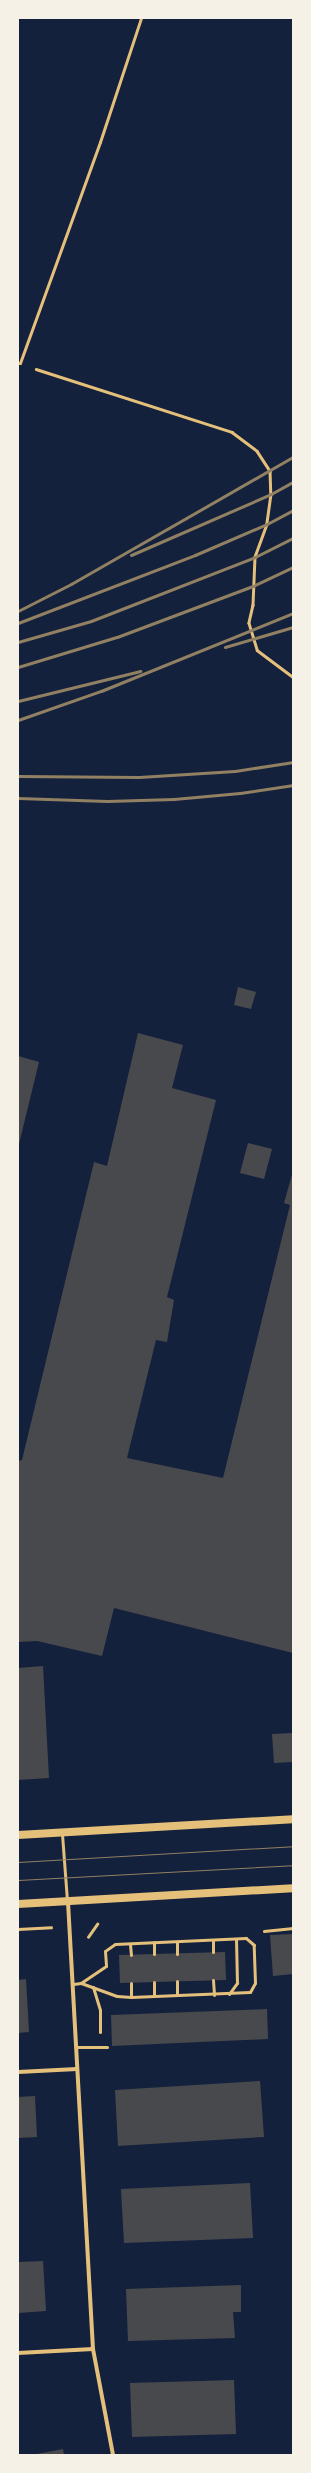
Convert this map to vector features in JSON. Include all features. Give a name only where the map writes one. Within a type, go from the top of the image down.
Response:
[{"type":"main road","points":[[18,1835],[293,1819]]},
{"type":"main road","points":[[18,1904],[293,1888]]},
{"type":"street","points":[[68,1902],[93,2349],[114,2455]]},
{"type":"street","points":[[18,2072],[77,2069]]},
{"type":"street","points":[[18,2353],[93,2349]]},
{"type":"lane","points":[[19,363],[100,142],[141,18]]},
{"type":"lane","points":[[62,1832],[68,1902]]},
{"type":"lane","points":[[73,1984],[81,1983],[117,1996],[131,1997],[214,1995],[250,1992],[255,1983],[254,1945],[246,1938],[115,1944],[105,1952],[106,1966],[81,1983]]},
{"type":"lane","points":[[229,1994],[237,1983],[236,1939]]},
{"type":"lane","points":[[213,1940],[213,1952]]},
{"type":"lane","points":[[154,1942],[154,1954]]},
{"type":"lane","points":[[177,1942],[177,1954]]},
{"type":"lane","points":[[130,1944],[131,1955]]},
{"type":"lane","points":[[213,1980],[214,1995]]},
{"type":"lane","points":[[154,1982],[154,1996]]},
{"type":"lane","points":[[177,1982],[177,1996]]},
{"type":"lane","points":[[131,1983],[131,1997]]},
{"type":"lane","points":[[93,1987],[100,2010],[100,2032]]},
{"type":"lane","points":[[76,2047],[107,2047]]},
{"type":"path","points":[[19,363],[232,432],[257,451],[270,471],[271,494],[267,524],[255,557],[253,605],[249,623],[257,650],[293,677]]},
{"type":"path","points":[[92,1931],[97,1924]]},
{"type":"path","points":[[265,1935],[264,1930],[293,1928]]},
{"type":"building","points":[[238,987],[256,992],[251,1009],[234,1005]]},
{"type":"building","points":[[138,1033],[183,1045],[172,1088],[216,1100],[167,1297],[174,1300],[167,1342],[156,1340],[127,1458],[223,1478],[290,1205],[284,1203],[293,1171],[293,1653],[114,1608],[102,1656],[37,1641],[18,1642],[18,1461],[22,1460],[94,1162],[107,1166]]},
{"type":"building","points":[[18,1056],[39,1062],[19,1144],[18,1144]]},
{"type":"building","points":[[248,1143],[272,1149],[264,1179],[240,1173]]},
{"type":"building","points":[[43,1666],[49,1778],[18,1780],[18,1668]]},
{"type":"building","points":[[293,1733],[293,1762],[274,1763],[272,1734]]},
{"type":"building","points":[[293,1934],[293,1974],[273,1976],[270,1935]]},
{"type":"building","points":[[225,1952],[226,1980],[120,1983],[119,1955]]},
{"type":"building","points":[[26,1979],[29,2032],[18,2033],[18,1980]]},
{"type":"building","points":[[267,2009],[268,2039],[112,2046],[111,2015]]},
{"type":"building","points":[[260,2081],[264,2137],[118,2146],[115,2090]]},
{"type":"building","points":[[35,2096],[37,2137],[18,2138],[18,2097]]},
{"type":"building","points":[[250,2183],[253,2238],[124,2243],[121,2189]]},
{"type":"building","points":[[43,2261],[46,2311],[18,2313],[18,2262]]},
{"type":"building","points":[[241,2285],[241,2312],[233,2312],[235,2338],[128,2341],[126,2289]]},
{"type":"building","points":[[234,2380],[236,2434],[132,2437],[130,2383]]},
{"type":"building","points":[[63,2449],[64,2455],[37,2455],[37,2454]]},
{"type":"tram line","points":[[18,1862],[293,1846]]},
{"type":"tram line","points":[[18,1880],[293,1865]]},
{"type":"railway","points":[[18,611],[71,584],[293,457]]},
{"type":"railway","points":[[131,555],[271,494],[293,482]]},
{"type":"railway","points":[[18,623],[195,555],[267,524],[293,510]]},
{"type":"railway","points":[[18,642],[91,621],[255,557],[293,538]]},
{"type":"railway","points":[[18,667],[117,637],[253,586],[293,567]]},
{"type":"railway","points":[[18,720],[101,691],[293,613]]},
{"type":"railway","points":[[225,647],[293,627]]},
{"type":"railway","points":[[18,701],[140,671]]},
{"type":"railway","points":[[18,776],[139,777],[235,771],[293,762]]},
{"type":"railway","points":[[18,798],[107,801],[174,799],[240,793],[293,785]]}]
